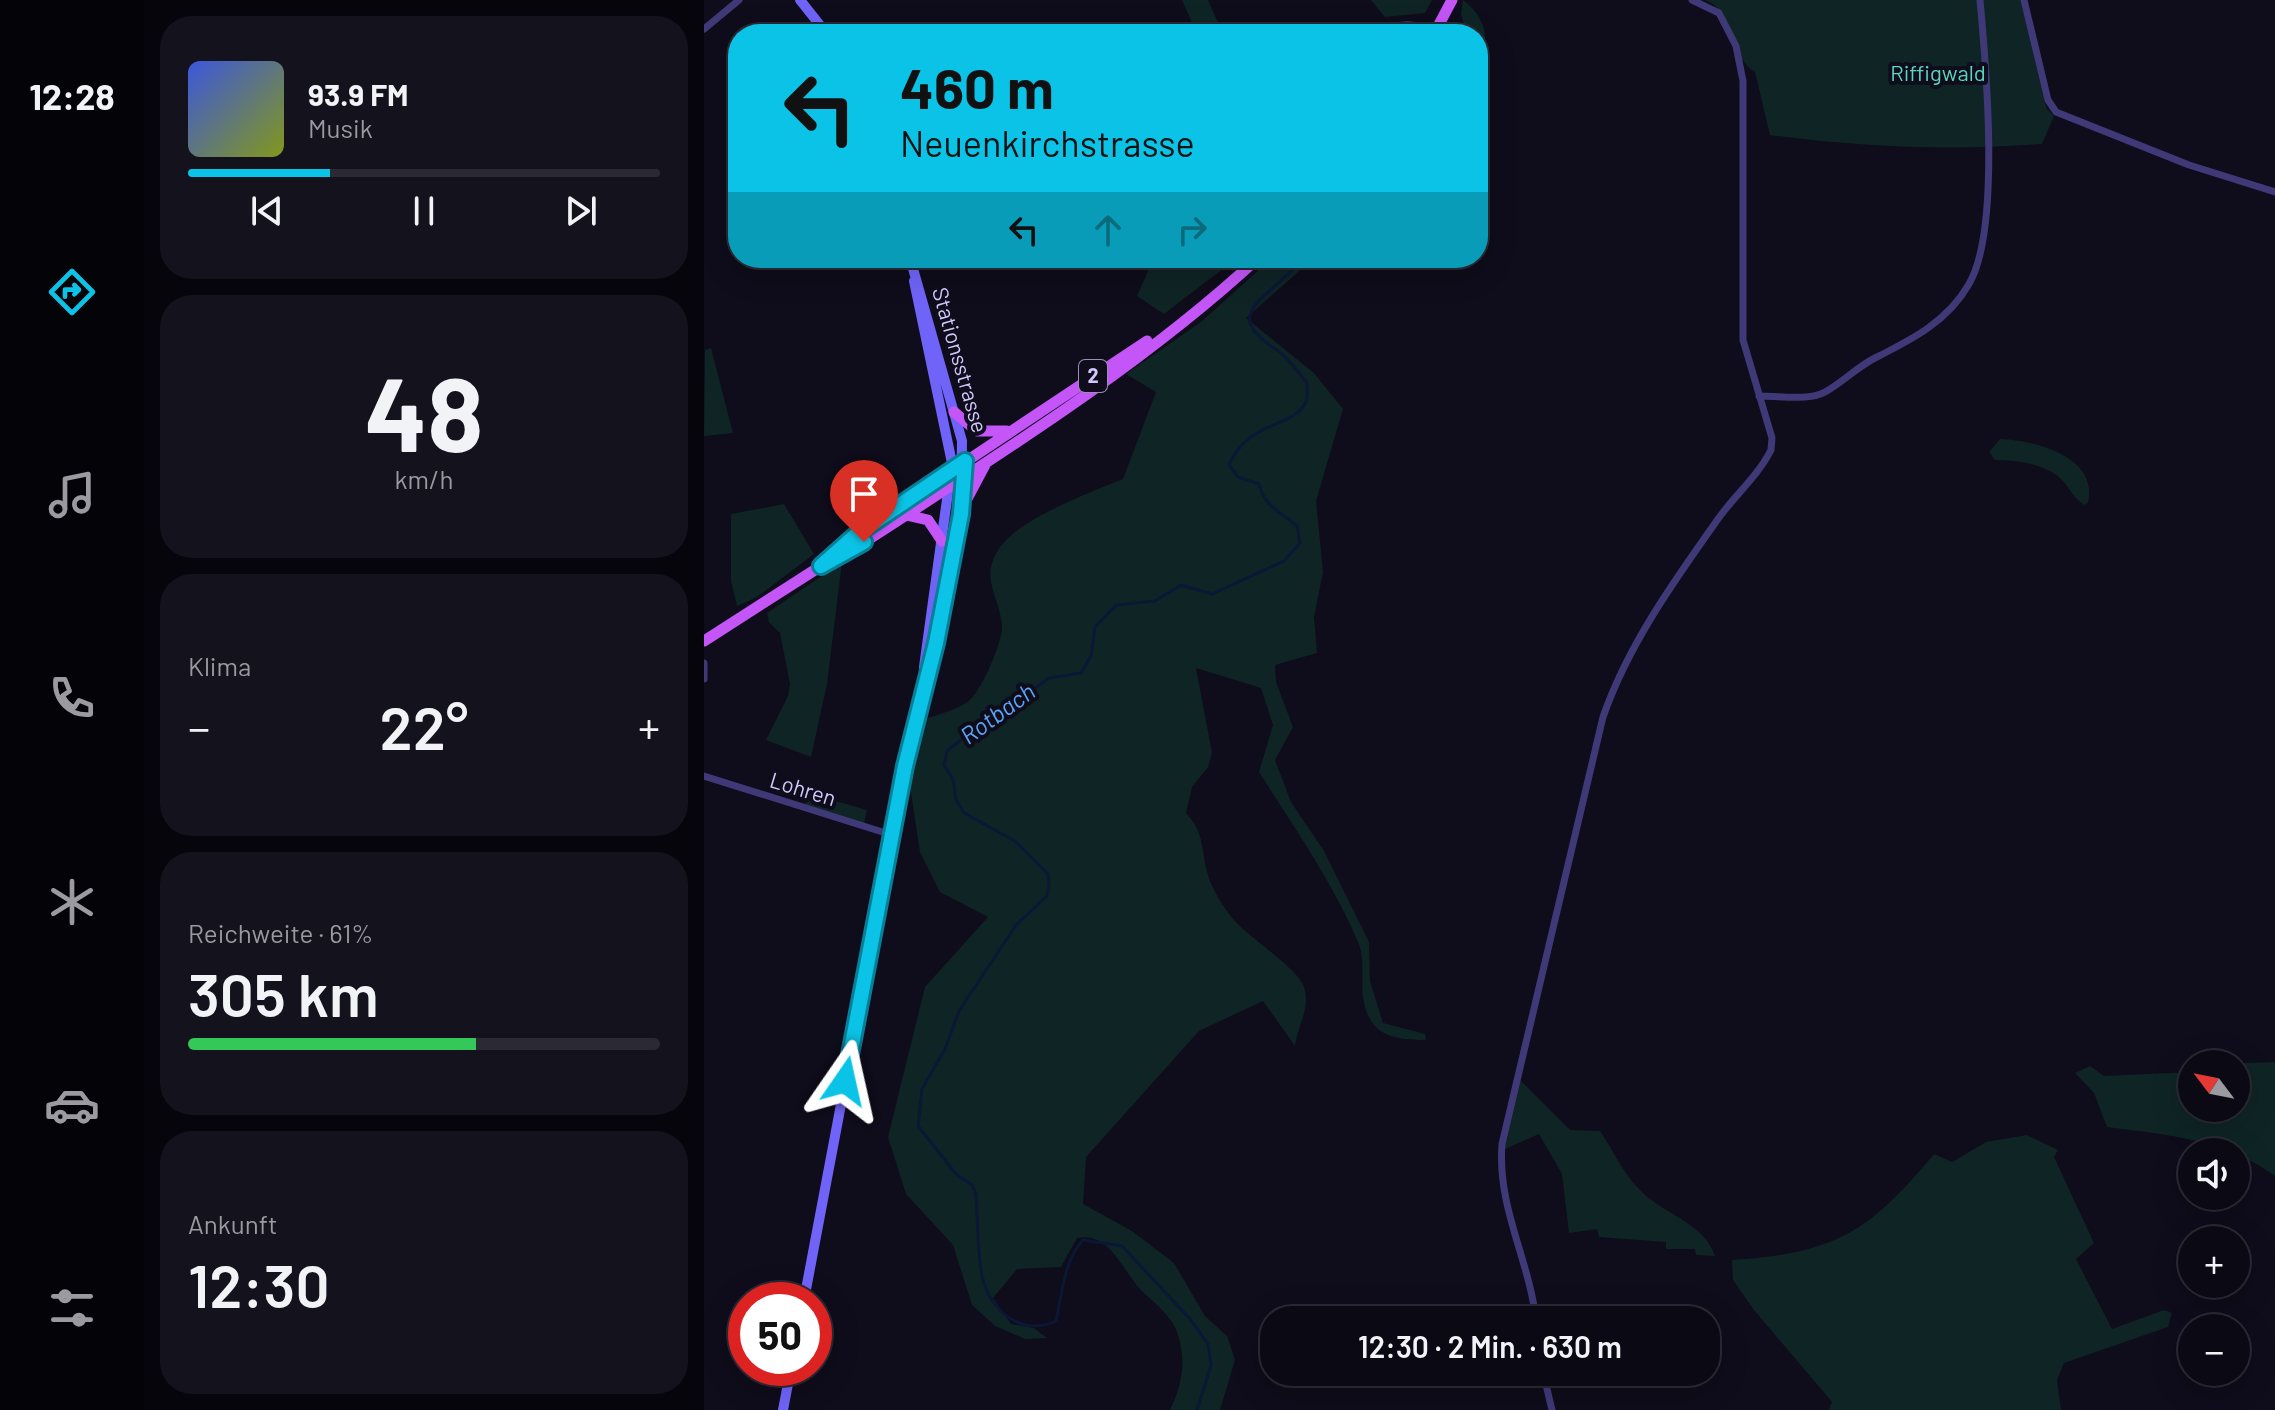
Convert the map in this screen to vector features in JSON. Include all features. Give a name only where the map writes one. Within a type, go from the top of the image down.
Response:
[{"type":"main road","points":[[800,0],[819,24]]},
{"type":"main road","points":[[1439,24],[1452,0]]},
{"type":"main road","name":"Stationsstrasse","points":[[912,268],[965,461]]},
{"type":"main road","name":"2","points":[[821,566],[857,534],[958,473],[989,459],[1153,345],[1246,268]]},
{"type":"main road","name":"Stationsstrasse","points":[[913,271],[916,301],[958,473],[961,510],[936,643],[923,681]]},
{"type":"main road","name":"2","points":[[704,641],[905,515],[951,484],[965,461],[1176,326]]},
{"type":"main road","points":[[954,412],[981,432],[1011,430]]},
{"type":"main road","points":[[961,510],[989,459]]},
{"type":"main road","points":[[807,1282],[923,681],[924,646],[951,484]]},
{"type":"main road","points":[[905,515],[928,520],[942,541]]},
{"type":"main road","points":[[783,1410],[788,1386]]},
{"type":"street","points":[[704,29],[739,0]]},
{"type":"street","points":[[1534,1306],[1529,1273],[1508,1220],[1502,1190],[1502,1144],[1594,754],[1614,686],[1636,645],[1720,516],[1771,450],[1772,438],[1743,340],[1740,64],[1719,13],[1692,0]]},
{"type":"street","points":[[1759,396],[1825,392],[1863,364],[1929,329],[1955,305],[1970,283],[1983,242],[1987,171],[1988,108],[1980,0]]},
{"type":"street","points":[[2024,0],[2048,100],[2056,112],[2189,165],[2275,192]]},
{"type":"street","points":[[704,663],[704,679]]},
{"type":"street","name":"Lohren","points":[[704,776],[892,835]]},
{"type":"street","points":[[1546,1386],[1552,1410]]},
{"type":"green space","points":[[1182,0],[1208,0],[1219,24],[1193,24]]},
{"type":"green space","points":[[1371,0],[1432,0],[1425,13],[1385,17]]},
{"type":"green space","points":[[1463,0],[1482,24],[1464,24],[1461,14]]},
{"type":"green space","name":"Riffigwald","points":[[1705,0],[2021,0],[2043,95],[2047,109],[2054,116],[2042,144],[1906,147],[1770,135],[1755,72],[1740,56],[1722,14]]},
{"type":"green space","points":[[1150,268],[1224,268],[1164,314],[1137,296]]},
{"type":"green space","points":[[1261,268],[1303,268],[1246,318],[1314,373],[1343,409],[1316,501],[1323,572],[1314,617],[1317,653],[1275,665],[1276,682],[1293,727],[1275,760],[1291,802],[1324,851],[1369,942],[1370,981],[1383,1023],[1425,1034],[1426,1040],[1391,1036],[1379,1030],[1368,1014],[1364,1004],[1361,952],[1348,919],[1259,772],[1273,725],[1261,688],[1196,668],[1212,753],[1208,767],[1192,787],[1186,813],[1199,835],[1208,875],[1222,904],[1240,926],[1293,971],[1304,987],[1306,1002],[1295,1046],[1263,1001],[1199,1031],[1086,1157],[1083,1204],[1132,1231],[1174,1263],[1205,1316],[1227,1336],[1235,1360],[1220,1410],[1170,1410],[1182,1372],[1182,1352],[1177,1332],[1166,1314],[1141,1290],[1107,1247],[1088,1237],[1077,1238],[1061,1267],[1017,1269],[993,1298],[1011,1324],[1034,1328],[1047,1338],[1025,1339],[995,1326],[972,1305],[953,1245],[906,1194],[888,1137],[925,987],[988,917],[940,892],[920,852],[909,780],[926,719],[970,700],[995,654],[1002,627],[992,587],[991,568],[1001,546],[1040,516],[1123,479],[1156,392],[1126,374],[1201,322]]},
{"type":"green space","points":[[711,348],[733,433],[704,436],[705,350]]},
{"type":"green space","points":[[2000,439],[2045,447],[2074,462],[2084,473],[2089,486],[2088,502],[2085,505],[2081,503],[2063,481],[2049,471],[2022,462],[1995,460],[1989,452]]},
{"type":"green space","points":[[784,504],[814,554],[757,597],[737,606],[731,581],[731,514]]},
{"type":"green space","points":[[842,562],[827,684],[811,757],[766,740],[788,696],[790,684],[780,633],[769,622],[767,613]]},
{"type":"green space","points":[[808,793],[867,810],[864,824],[805,806]]},
{"type":"green space","points":[[2275,1062],[2275,1176],[2250,1161],[2250,1138],[2182,1138],[2107,1127],[2094,1093],[2075,1073],[2090,1066],[2104,1076],[2178,1073],[2178,1122],[2250,1122],[2250,1063]]},
{"type":"green space","points":[[1518,1078],[1570,1130],[1600,1131],[1633,1183],[1648,1198],[1692,1226],[1710,1244],[1715,1256],[1696,1255],[1695,1249],[1666,1249],[1666,1242],[1599,1237],[1597,1229],[1569,1233],[1562,1174],[1539,1134],[1503,1150]]},
{"type":"green space","points":[[2027,1135],[2058,1150],[2054,1157],[2094,1243],[2076,1259],[2112,1329],[2164,1310],[2172,1313],[2168,1327],[2064,1363],[2057,1380],[2061,1410],[1829,1410],[1832,1402],[1754,1310],[1733,1280],[1732,1260],[1798,1251],[1848,1234],[1890,1202],[1934,1154],[1952,1162],[1986,1142]]},
{"type":"waterway","name":"Rotbach","points":[[1197,1410],[1211,1365],[1208,1344],[1190,1319],[1122,1246],[1083,1240],[1068,1267],[1056,1321],[1031,1326],[1009,1318],[1000,1310],[986,1289],[982,1276],[976,1194],[972,1185],[956,1174],[918,1126],[922,1089],[945,1049],[959,1011],[1016,925],[1047,896],[1049,885],[1048,874],[1015,841],[964,813],[956,800],[953,779],[944,765],[947,751],[984,721],[992,721],[1049,678],[1081,673],[1091,656],[1095,627],[1116,605],[1155,601],[1181,585],[1212,594],[1284,561],[1300,543],[1297,526],[1269,504],[1259,484],[1238,477],[1229,465],[1247,440],[1292,416],[1306,402],[1307,383],[1286,357],[1255,332],[1250,318],[1258,302],[1294,268]]},
{"type":"route","points":[[845,1081],[905,766],[923,681],[936,643],[961,514],[965,461],[857,534],[821,566],[864,542]]}]
